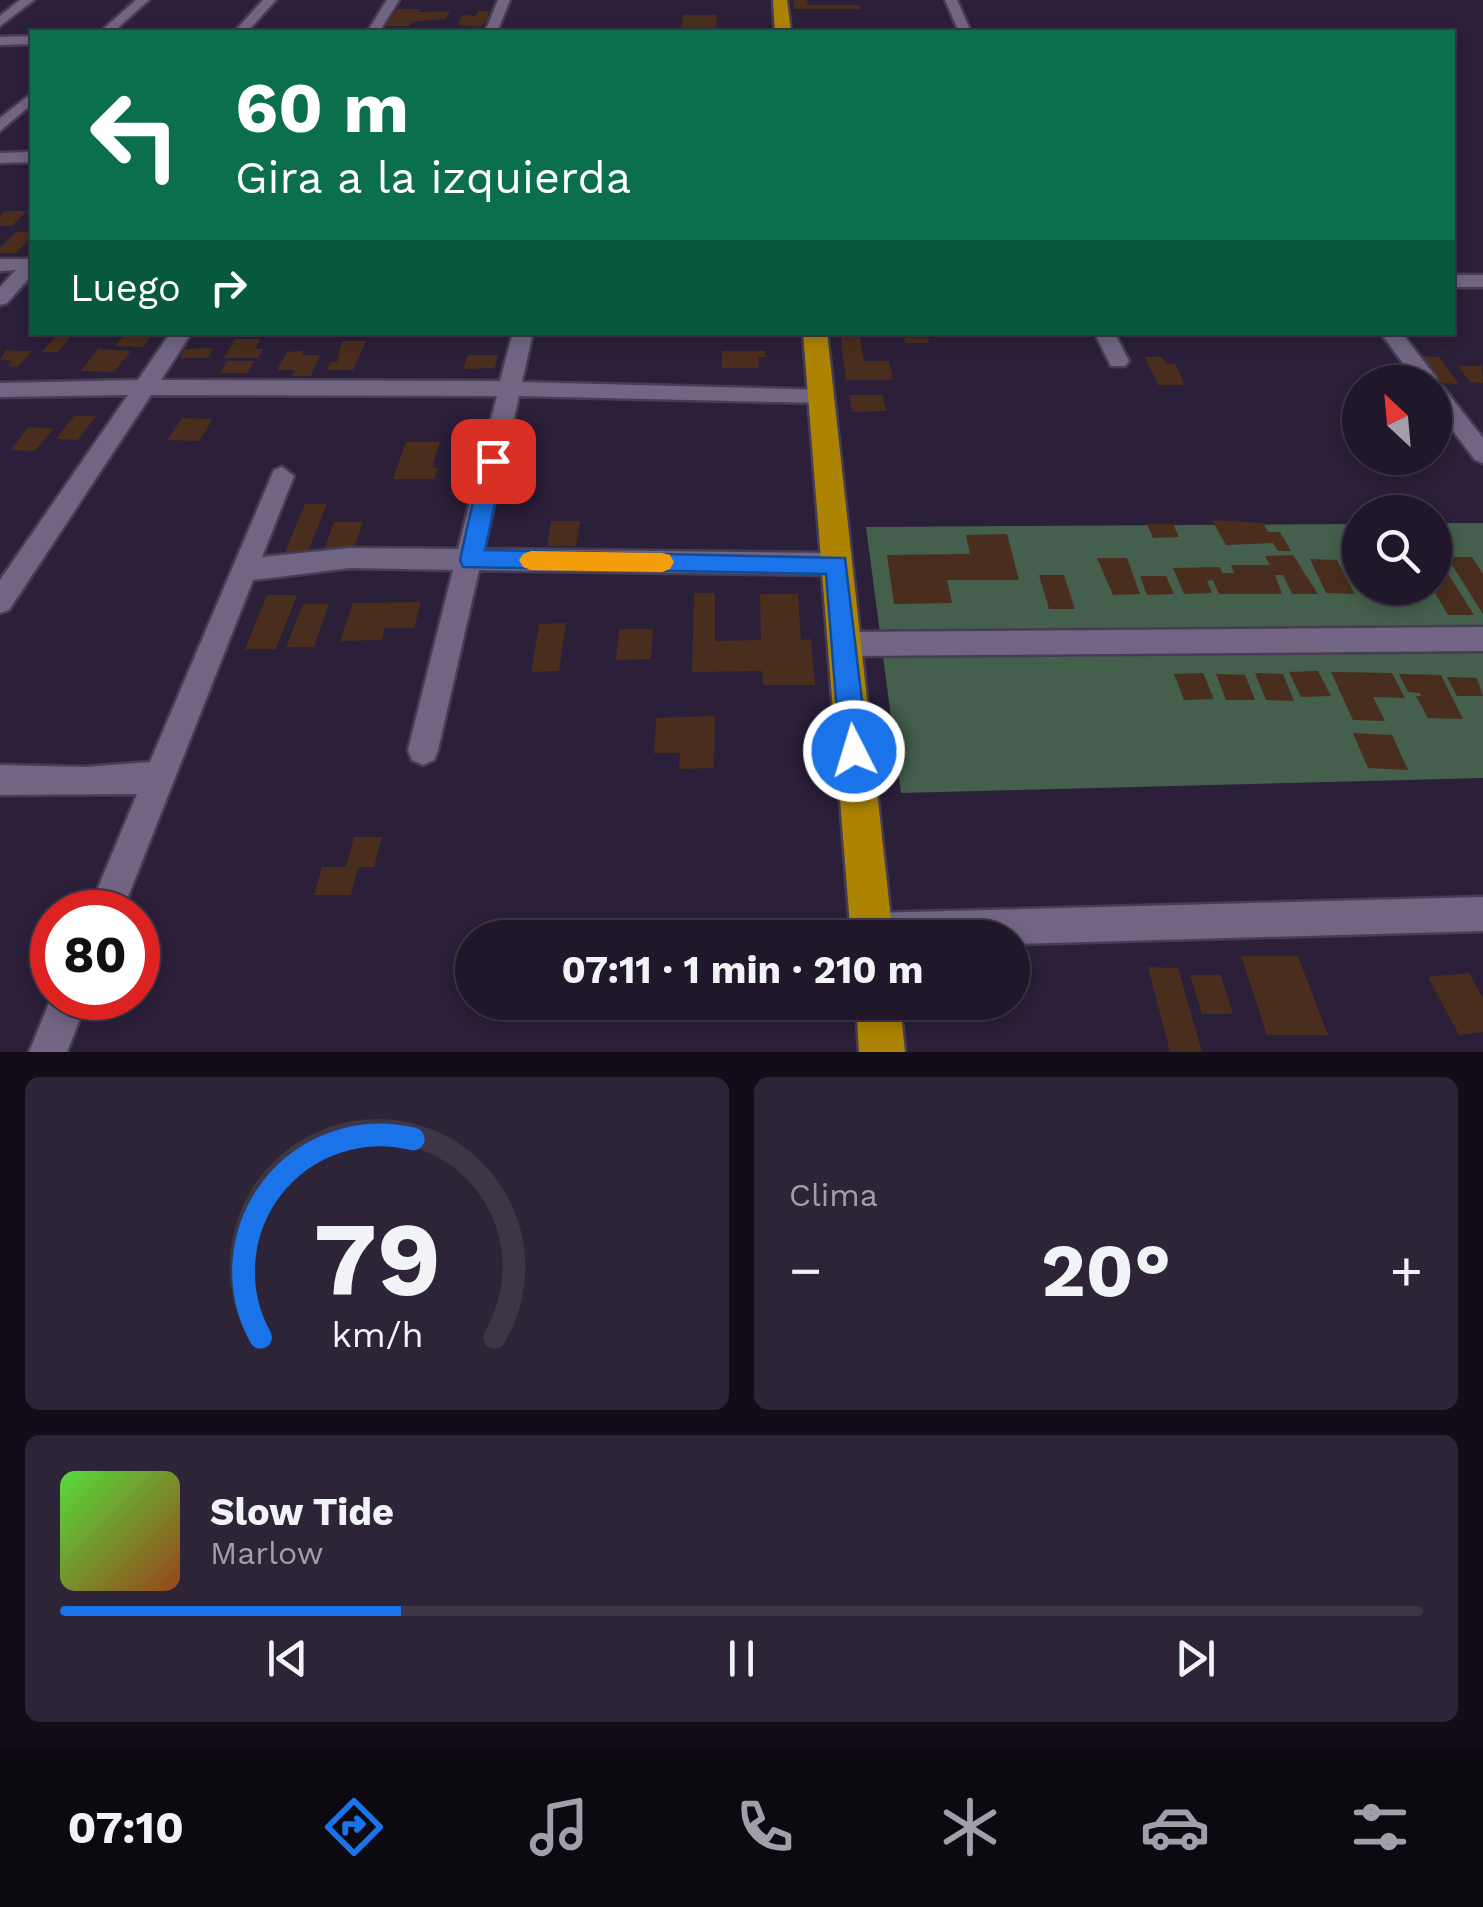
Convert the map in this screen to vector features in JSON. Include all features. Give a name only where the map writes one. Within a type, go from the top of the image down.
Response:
[{"type":"highway","points":[[780,0],[783,30]]},
{"type":"highway","points":[[814,335],[870,920]]},
{"type":"highway","points":[[879,1020],[882,1052]]},
{"type":"street","points":[[0,22],[28,0]]},
{"type":"street","points":[[108,30],[143,0]]},
{"type":"street","points":[[242,30],[270,0]]},
{"type":"street","points":[[374,30],[393,0]]},
{"type":"street","points":[[492,30],[504,0]]},
{"type":"street","points":[[951,0],[964,30]]},
{"type":"street","points":[[0,41],[30,40]]},
{"type":"street","points":[[0,126],[30,99]]},
{"type":"street","points":[[0,158],[30,157]]},
{"type":"street","points":[[0,265],[30,264]]},
{"type":"street","points":[[0,300],[30,266]]},
{"type":"street","points":[[1455,281],[1483,281]]},
{"type":"street","points":[[0,602],[180,335]]},
{"type":"street","points":[[423,750],[472,560],[508,388],[523,335]]},
{"type":"street","points":[[1106,335],[1118,360]]},
{"type":"street","points":[[1392,335],[1415,365]]},
{"type":"street","points":[[0,390],[147,386],[508,388],[821,395]]},
{"type":"street","points":[[1453,415],[1483,416]]},
{"type":"street","points":[[1453,415],[1483,454]]},
{"type":"street","points":[[114,890],[282,476]]},
{"type":"street","points":[[244,570],[350,558],[837,564]]},
{"type":"street","points":[[844,644],[1483,639]]},
{"type":"street","points":[[0,780],[85,782],[160,777]]},
{"type":"street","points":[[1030,929],[1483,914]]},
{"type":"street","points":[[48,1052],[61,1020]]},
{"type":"green space","points":[[1452,523],[1483,523],[1483,778],[901,793],[866,527],[1342,524],[1342,605],[1452,605]]},
{"type":"building","points":[[793,0],[807,0],[808,5],[859,5],[860,9],[794,9]]},
{"type":"building","points":[[398,9],[450,11],[445,19],[384,26]]},
{"type":"building","points":[[478,11],[490,11],[487,16],[495,16],[492,22],[484,22],[481,27],[457,25],[463,15],[475,16]]},
{"type":"building","points":[[683,15],[717,15],[716,30],[681,30]]},
{"type":"building","points":[[5,211],[27,211],[12,226],[0,226],[0,216]]},
{"type":"building","points":[[16,232],[30,232],[30,238],[16,253],[0,253],[0,247]]},
{"type":"building","points":[[56,335],[72,335],[58,352],[42,352]]},
{"type":"building","points":[[124,335],[152,335],[143,347],[115,346]]},
{"type":"building","points":[[840,335],[860,335],[864,361],[889,361],[893,380],[846,380]]},
{"type":"building","points":[[904,335],[928,335],[929,343],[905,343]]},
{"type":"building","points":[[235,339],[261,339],[255,349],[263,349],[258,358],[224,358]]},
{"type":"building","points":[[342,341],[366,341],[353,370],[327,370],[331,362],[337,362]]},
{"type":"building","points":[[213,348],[208,358],[180,358],[185,349]]},
{"type":"building","points":[[98,349],[131,351],[114,372],[81,371]]},
{"type":"building","points":[[6,350],[32,351],[18,367],[8,366],[12,361],[0,360]]},
{"type":"building","points":[[304,351],[302,355],[320,355],[311,376],[292,376],[295,370],[277,370],[287,352]]},
{"type":"building","points":[[722,351],[765,351],[766,357],[758,357],[759,368],[722,368]]},
{"type":"building","points":[[468,355],[498,355],[495,368],[463,369]]},
{"type":"building","points":[[1417,356],[1439,357],[1445,365],[1424,365]]},
{"type":"building","points":[[1145,357],[1162,357],[1166,364],[1175,364],[1185,385],[1158,385]]},
{"type":"building","points":[[227,361],[254,361],[248,373],[220,373]]},
{"type":"building","points":[[1458,366],[1482,366],[1483,383],[1470,382]]},
{"type":"building","points":[[850,395],[883,395],[886,411],[852,412]]},
{"type":"building","points":[[74,416],[96,416],[78,440],[56,439]]},
{"type":"building","points":[[182,418],[213,419],[199,441],[167,440]]},
{"type":"building","points":[[29,427],[54,428],[35,451],[10,450]]},
{"type":"building","points":[[406,442],[440,442],[432,468],[438,468],[434,479],[393,479]]},
{"type":"building","points":[[305,504],[327,504],[308,551],[285,552]]},
{"type":"building","points":[[1212,520],[1263,523],[1268,532],[1280,532],[1291,551],[1278,551],[1273,543],[1226,545]]},
{"type":"building","points":[[551,521],[580,521],[576,546],[547,546]]},
{"type":"building","points":[[334,522],[363,522],[353,551],[323,552]]},
{"type":"building","points":[[1147,524],[1173,524],[1179,537],[1153,538]]},
{"type":"building","points":[[1007,534],[1019,580],[947,580],[952,603],[894,604],[887,555],[970,554],[966,535]]},
{"type":"building","points":[[1293,555],[1318,594],[1292,594],[1283,575],[1275,575],[1282,594],[1219,594],[1213,580],[1207,581],[1212,593],[1184,594],[1173,568],[1220,567],[1222,573],[1234,573],[1231,565],[1270,565],[1265,556]]},
{"type":"building","points":[[1452,557],[1472,557],[1483,574],[1483,614],[1452,565]]},
{"type":"building","points":[[1097,558],[1127,558],[1140,594],[1113,595]]},
{"type":"building","points":[[1310,559],[1337,560],[1342,569],[1342,594],[1326,593]]},
{"type":"building","points":[[1039,575],[1064,575],[1075,609],[1049,609]]},
{"type":"building","points":[[1140,576],[1166,576],[1174,594],[1147,595]]},
{"type":"building","points":[[1452,580],[1474,615],[1448,615],[1442,605],[1452,605]]},
{"type":"building","points":[[694,593],[715,593],[715,641],[761,640],[760,594],[798,594],[801,640],[811,639],[815,685],[763,685],[762,671],[692,672]]},
{"type":"building","points":[[267,595],[297,595],[276,649],[245,649]]},
{"type":"building","points":[[421,602],[414,628],[385,628],[382,640],[340,641],[353,603]]},
{"type":"building","points":[[303,604],[329,604],[314,647],[286,647]]},
{"type":"building","points":[[566,623],[559,671],[531,672],[539,624]]},
{"type":"building","points":[[619,629],[653,629],[651,659],[616,660]]},
{"type":"building","points":[[1318,671],[1331,696],[1301,697],[1289,672]]},
{"type":"building","points":[[1331,672],[1392,673],[1405,698],[1373,697],[1385,721],[1353,720]]},
{"type":"building","points":[[1203,673],[1214,699],[1184,700],[1174,674]]},
{"type":"building","points":[[1255,673],[1283,674],[1294,701],[1266,700]]},
{"type":"building","points":[[1216,674],[1245,675],[1255,700],[1226,700]]},
{"type":"building","points":[[1399,674],[1441,675],[1463,719],[1428,718],[1416,696],[1420,693],[1408,692]]},
{"type":"building","points":[[1447,677],[1477,678],[1483,696],[1457,696]]},
{"type":"building","points":[[715,716],[714,768],[679,769],[680,753],[654,753],[656,718]]},
{"type":"building","points":[[1353,733],[1392,735],[1408,770],[1368,768]]},
{"type":"building","points":[[354,837],[382,837],[374,867],[358,867],[351,895],[314,895],[322,867],[346,867]]},
{"type":"building","points":[[1241,956],[1298,956],[1328,1035],[1267,1035]]},
{"type":"building","points":[[1148,967],[1178,968],[1202,1052],[1170,1052]]},
{"type":"building","points":[[1469,973],[1483,998],[1483,1032],[1459,1035],[1428,977]]},
{"type":"building","points":[[1190,975],[1221,975],[1233,1014],[1202,1014]]},
{"type":"slow traffic","points":[[531,560],[662,562]]},
{"type":"route","points":[[493,461],[472,560],[837,564],[854,751]]}]
